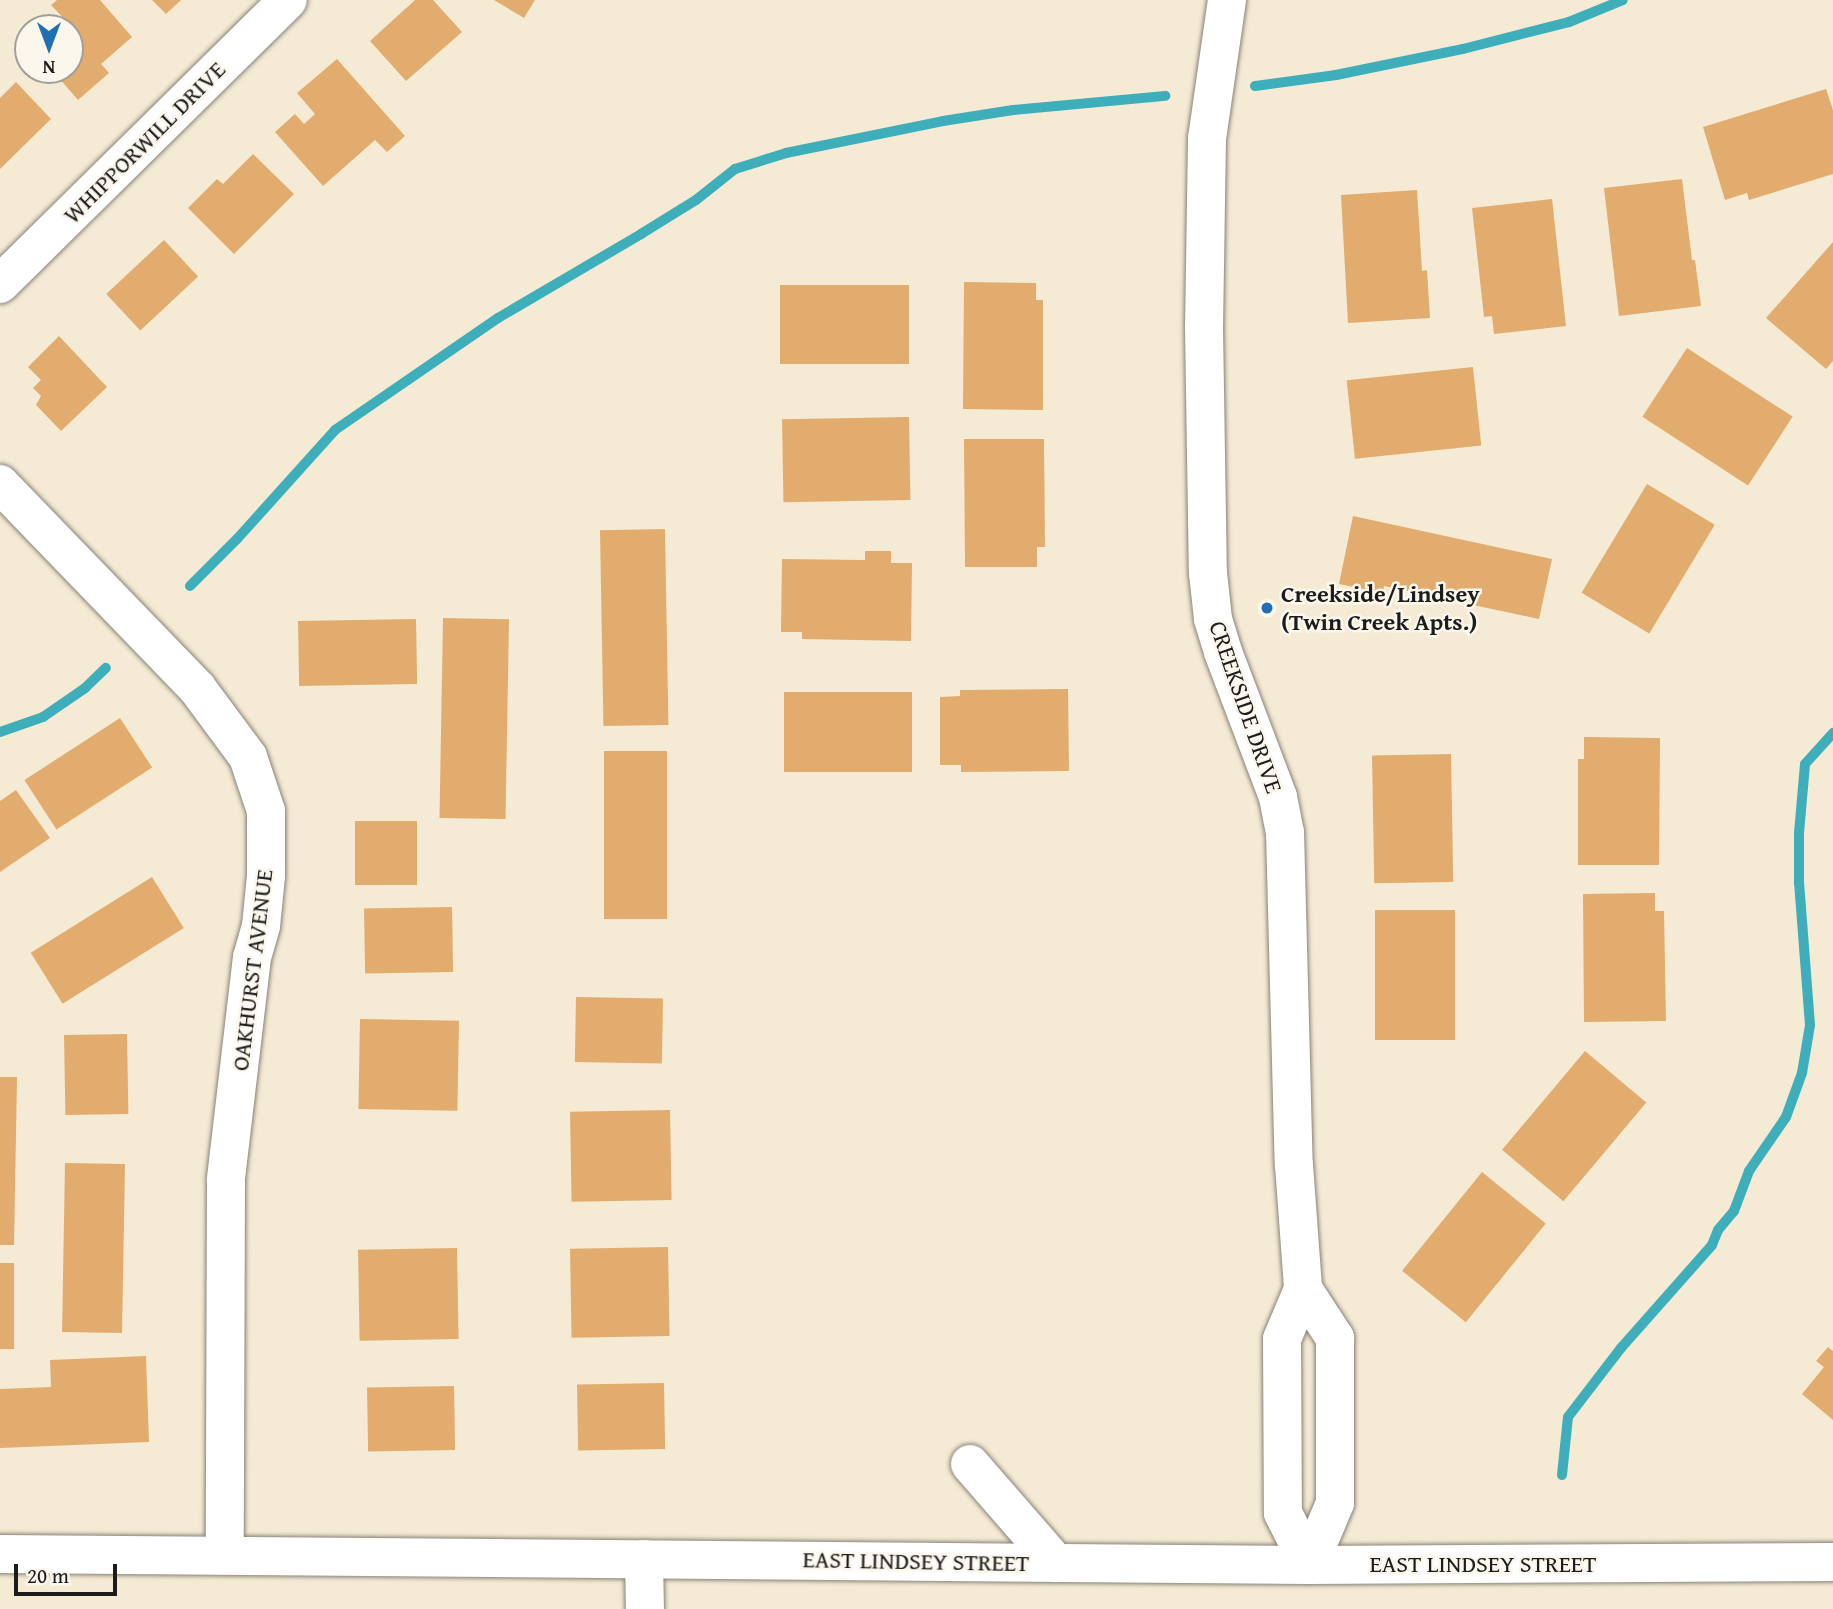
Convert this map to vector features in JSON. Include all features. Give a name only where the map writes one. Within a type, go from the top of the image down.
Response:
[{"type":"street","name":"WHIPPORWILL DRIVE","points":[[0,285],[288,0]]},
{"type":"street","name":"CREEKSIDE DRIVE","points":[[1227,0],[1207,138],[1204,327],[1208,573],[1213,619],[1279,797],[1286,832],[1290,1072],[1303,1289],[1282,1339],[1283,1513],[1309,1565]]},
{"type":"street","name":"OAKHURST AVENUE","points":[[0,484],[187,675],[248,757],[265,811],[267,840],[261,926],[252,957],[226,1180],[225,1555]]},
{"type":"street","name":"CREEKSIDE DRIVE","points":[[1303,1289],[1335,1338],[1335,1503],[1309,1565]]},
{"type":"street","points":[[970,1464],[1056,1563]]},
{"type":"street","name":"EAST LINDSEY STREET","points":[[0,1554],[1309,1565],[1833,1562]]},
{"type":"street","points":[[644,1559],[645,1609]]},
{"type":"building","points":[[57,0],[100,0],[132,37],[101,64],[109,73],[78,100],[64,84],[84,84],[84,14],[60,14],[51,5]]},
{"type":"building","points":[[152,0],[181,0],[166,14]]},
{"type":"building","points":[[415,0],[433,0],[462,32],[406,81],[370,41]]},
{"type":"building","points":[[494,0],[535,0],[524,18]]},
{"type":"building","points":[[337,59],[405,136],[387,152],[375,140],[323,186],[275,132],[295,114],[304,124],[315,114],[297,93]]},
{"type":"building","points":[[14,84],[18,84],[51,119],[0,169],[0,98]]},
{"type":"building","points":[[1826,89],[1833,110],[1833,174],[1749,200],[1747,193],[1725,200],[1703,127]]},
{"type":"building","points":[[253,154],[294,194],[234,254],[188,208],[217,179],[223,184]]},
{"type":"building","points":[[1682,179],[1701,306],[1619,316],[1604,188]]},
{"type":"building","points":[[1417,190],[1422,271],[1427,270],[1430,318],[1348,323],[1341,195]]},
{"type":"building","points":[[1552,199],[1566,326],[1494,334],[1492,316],[1484,317],[1472,208]]},
{"type":"building","points":[[164,240],[198,277],[140,330],[106,294]]},
{"type":"building","points":[[1833,242],[1833,361],[1826,369],[1766,318]]},
{"type":"building","points":[[964,282],[1036,283],[1036,300],[1043,300],[1043,410],[963,409]]},
{"type":"building","points":[[780,285],[909,285],[909,364],[780,364]]},
{"type":"building","points":[[59,336],[107,387],[61,431],[36,405],[41,396],[33,388],[41,380],[28,367]]},
{"type":"building","points":[[1687,348],[1793,417],[1748,485],[1642,417]]},
{"type":"building","points":[[1473,367],[1481,446],[1355,459],[1347,380]]},
{"type":"building","points":[[909,417],[910,500],[783,502],[782,419]]},
{"type":"building","points":[[964,439],[1044,439],[1045,547],[1037,547],[1037,567],[965,567]]},
{"type":"building","points":[[1647,484],[1715,525],[1649,634],[1582,593]]},
{"type":"building","points":[[1353,516],[1552,559],[1539,619],[1384,586],[1383,593],[1339,584]]},
{"type":"building","points":[[665,529],[668,725],[603,726],[600,530]]},
{"type":"building","points":[[865,551],[891,551],[891,563],[912,563],[911,641],[802,639],[802,632],[781,632],[782,559],[865,560]]},
{"type":"building","points":[[443,618],[509,619],[505,819],[440,818]]},
{"type":"building","points":[[416,619],[417,684],[299,686],[298,621]]},
{"type":"building","points":[[1068,689],[1069,771],[961,772],[961,765],[940,765],[940,697],[960,696],[960,690]]},
{"type":"building","points":[[784,692],[912,692],[912,772],[784,772]]},
{"type":"building","points":[[120,718],[152,767],[57,830],[24,780]]},
{"type":"building","points":[[1584,737],[1660,738],[1659,865],[1578,865],[1578,759],[1584,759]]},
{"type":"building","points":[[604,751],[667,751],[667,919],[604,919]]},
{"type":"building","points":[[1451,754],[1453,882],[1374,883],[1372,755]]},
{"type":"building","points":[[16,790],[50,838],[0,872],[0,801]]},
{"type":"building","points":[[355,821],[417,821],[417,885],[355,885]]},
{"type":"building","points":[[152,877],[184,928],[63,1004],[31,953]]},
{"type":"building","points":[[1655,893],[1655,911],[1664,911],[1666,1021],[1584,1022],[1583,894]]},
{"type":"building","points":[[452,907],[453,972],[365,974],[364,909]]},
{"type":"building","points":[[1375,910],[1455,910],[1455,1040],[1375,1040]]},
{"type":"building","points":[[576,997],[663,999],[662,1064],[575,1062]]},
{"type":"building","points":[[360,1019],[459,1021],[457,1111],[358,1109]]},
{"type":"building","points":[[127,1034],[128,1114],[65,1115],[64,1035]]},
{"type":"building","points":[[1585,1051],[1646,1102],[1563,1201],[1502,1150]]},
{"type":"building","points":[[0,1077],[17,1077],[14,1245],[0,1245]]},
{"type":"building","points":[[670,1110],[672,1200],[572,1202],[570,1112]]},
{"type":"building","points":[[65,1163],[125,1164],[122,1333],[62,1332]]},
{"type":"building","points":[[1482,1172],[1546,1224],[1466,1322],[1402,1271]]},
{"type":"building","points":[[668,1247],[670,1336],[572,1338],[570,1249]]},
{"type":"building","points":[[457,1248],[459,1339],[360,1341],[358,1250]]},
{"type":"building","points":[[0,1263],[14,1263],[14,1349],[0,1349]]},
{"type":"building","points":[[1828,1347],[1833,1351],[1833,1420],[1802,1394],[1824,1367],[1816,1361]]},
{"type":"building","points":[[146,1356],[149,1442],[0,1448],[0,1389],[51,1387],[50,1360]]},
{"type":"building","points":[[664,1383],[665,1449],[578,1451],[577,1385]]},
{"type":"building","points":[[454,1386],[455,1450],[368,1452],[367,1388]]},
{"type":"waterway","points":[[1255,86],[1336,75],[1463,49],[1569,22],[1623,0]]},
{"type":"waterway","points":[[190,586],[237,539],[335,430],[498,318],[696,200],[735,169],[786,153],[943,121],[1013,110],[1165,96]]},
{"type":"waterway","points":[[0,732],[43,717],[85,688],[106,668]]},
{"type":"waterway","points":[[1562,1475],[1568,1417],[1621,1348],[1712,1245],[1718,1230],[1734,1211],[1749,1171],[1786,1117],[1802,1073],[1810,1025],[1799,883],[1799,833],[1805,764],[1833,733]]},
{"type":"place","name":"Creekside/Lindsey (Twin Creek Apts.)","points":[[1267,608]]}]
